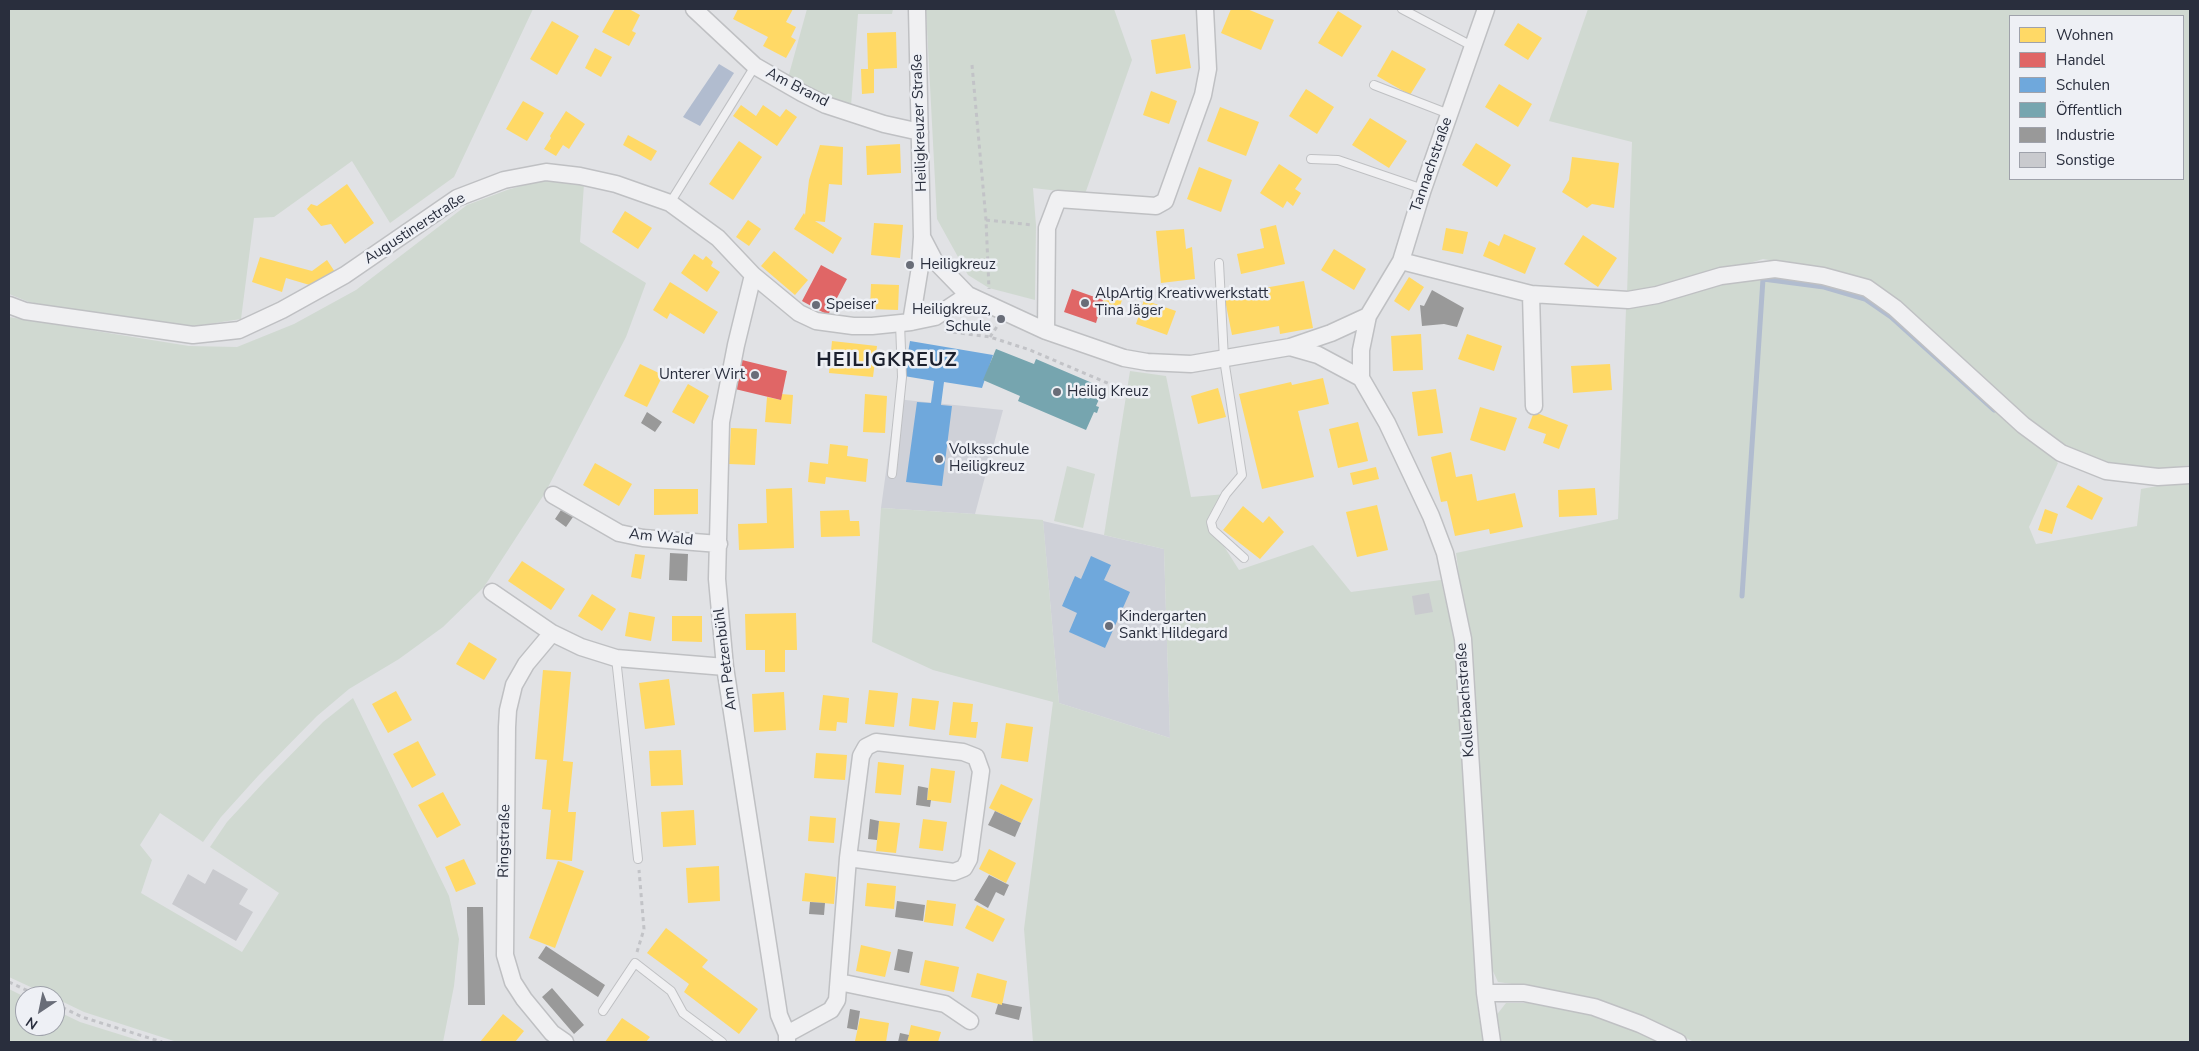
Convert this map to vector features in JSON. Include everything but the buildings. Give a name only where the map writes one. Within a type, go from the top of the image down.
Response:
[{"type":"street","name":"Am Brand","points":[[694,9],[755,66],[826,105],[884,124],[920,132]]},
{"type":"street","name":"Heiligkreuzer Straße","points":[[906,322],[920,267],[922,237],[917,9]]},
{"type":"street","points":[[1046,331],[1047,228],[1058,199],[1156,206],[1165,202],[1203,95],[1208,69],[1205,9]]},
{"type":"street","name":"Tannachstraße","points":[[1361,378],[1361,350],[1368,316],[1402,261],[1423,189],[1486,9]]},
{"type":"street","name":"Augustinerstraße","points":[[9,305],[25,311],[193,335],[239,330],[282,310],[345,275],[457,198],[504,180],[546,172],[580,176],[616,184],[670,203],[718,238],[752,275],[799,313],[816,321],[853,326],[906,322]]},
{"type":"street","name":"Heiligkreuzer Straße","points":[[922,237],[934,260],[968,295],[1046,331],[1124,358],[1147,362],[1190,364],[1290,347],[1318,355],[1361,378]]},
{"type":"street","points":[[1402,261],[1531,294],[1628,300],[1657,295],[1721,276],[1775,269],[1823,276],[1867,288],[1894,308],[2022,425],[2061,453],[2106,471],[2158,477],[2190,475]]},
{"type":"street","name":"Am Petzenbühl","points":[[752,275],[736,345],[722,422],[717,579],[725,667],[779,1015],[787,1038]]},
{"type":"street","points":[[1531,294],[1534,406]]},
{"type":"street","points":[[906,322],[935,317],[968,295]]},
{"type":"street","points":[[1290,347],[1331,333],[1368,316]]},
{"type":"street","name":"Kollerbachstraße","points":[[1361,378],[1387,423],[1431,516],[1445,553],[1459,620],[1463,648],[1485,993],[1492,1042]]},
{"type":"street","name":"Am Wald","points":[[553,495],[619,533],[642,538],[719,544]]},
{"type":"street","points":[[492,592],[552,633],[581,647],[616,658],[725,667]]},
{"type":"street","name":"Ringstraße","points":[[552,633],[526,664],[514,685],[508,710],[504,932],[505,955],[513,982],[524,999],[552,1033],[564,1042]]},
{"type":"street","points":[[787,1038],[831,1010],[837,1000],[848,858],[862,756],[866,747],[876,742],[963,752],[976,757],[982,771],[969,859],[964,868],[954,872],[848,858]]},
{"type":"street","points":[[839,982],[945,1004],[970,1021]]},
{"type":"street","points":[[1485,993],[1524,994],[1594,1007],[1640,1024],[1678,1042]]},
{"type":"lane","points":[[1402,9],[1472,46]]},
{"type":"lane","points":[[670,203],[755,66]]},
{"type":"lane","points":[[1374,84],[1449,114]]},
{"type":"lane","points":[[1310,159],[1338,160],[1423,189]]},
{"type":"lane","points":[[1219,263],[1224,359],[1242,475],[1226,494],[1211,522],[1213,530],[1244,558]]},
{"type":"lane","points":[[892,474],[906,322]]},
{"type":"lane","points":[[616,658],[638,859]]},
{"type":"lane","points":[[603,1011],[635,963],[671,991],[683,1013],[722,1042]]},
{"type":"path","points":[[972,65],[986,220],[989,288]]},
{"type":"path","points":[[986,220],[1036,225]]},
{"type":"path","points":[[935,317],[946,331],[990,337],[1030,350],[1119,388]]},
{"type":"path","points":[[635,963],[644,929],[638,859]]},
{"type":"path","points":[[65,1009],[82,1017],[162,1042]]},
{"type":"shaded area","points":[[9,9],[533,9],[454,177],[390,223],[352,161],[274,217],[254,218],[241,319],[196,326],[136,321],[77,311],[29,302],[9,294]]},
{"type":"shaded area","points":[[807,9],[893,9],[892,14],[858,14],[851,106],[788,78]]},
{"type":"shaded area","points":[[926,9],[1114,9],[1132,60],[1085,194],[1033,188],[1036,225],[1035,300],[989,288],[968,275],[937,219]]},
{"type":"shaded area","points":[[1588,9],[2190,9],[2190,465],[2161,469],[2108,465],[2065,446],[2025,419],[1898,302],[1823,269],[1763,259],[1656,291],[1627,294],[1632,142],[1549,121]]},
{"type":"shaded area","points":[[546,179],[584,184],[580,242],[646,283],[626,337],[545,493],[484,587],[443,627],[399,659],[349,689],[317,716],[258,776],[221,817],[203,842],[160,813],[140,845],[152,860],[141,893],[242,952],[279,893],[210,847],[227,822],[264,782],[323,722],[353,698],[449,896],[459,939],[454,986],[443,1042],[177,1042],[84,1012],[65,1003],[65,986],[28,986],[9,977],[9,317],[189,346],[237,347],[294,324],[356,290],[467,205],[507,190]]},
{"type":"shaded area","points":[[1776,277],[1820,284],[1862,295],[1889,311],[2058,463],[2029,527],[2036,544],[2137,526],[2141,489],[2190,480],[2190,1042],[1694,1042],[1684,1037],[1526,986],[1498,982],[1492,969],[1475,694],[1456,553],[1618,519],[1626,309],[1722,282]]},
{"type":"shaded area","points":[[1130,371],[1166,376],[1191,497],[1226,494],[1208,521],[1239,570],[1313,545],[1351,592],[1441,580],[1455,643],[1461,695],[1476,994],[1483,1042],[1033,1042],[1024,929],[1053,702],[933,670],[872,642],[881,508],[1043,520],[1059,703],[1170,738],[1164,549],[1104,535]]},
{"type":"shaded area","name":"Volksschule Heiligkreuz","points":[[896,399],[1003,410],[975,514],[881,508]]},
{"type":"shaded area","points":[[1067,466],[1095,474],[1083,528],[1054,521]]},
{"type":"shaded area","name":"Kindergarten Sankt Hildegard","points":[[1043,521],[1164,549],[1170,738],[1059,703]]},
{"type":"shaded area","points":[[9,989],[15,992],[15,1036],[65,1036],[65,1015],[80,1022],[144,1042],[9,1042]]},
{"type":"shaded area","points":[[1506,1003],[1531,1003],[1594,1015],[1661,1042],[1499,1042],[1495,1017]]},
{"type":"water","points":[[719,64],[734,73],[700,126],[683,117]]},
{"type":"waterway","points":[[1742,596],[1763,279],[1824,287],[1865,299],[1891,317],[1994,410]]},
{"type":"place","name":"Heiligkreuz","points":[[910,265]]},
{"type":"place","name":"AlpArtig Kreativwerkstatt Tina Jäger","points":[[1085,303]]},
{"type":"place","name":"Speiser","points":[[816,305]]},
{"type":"place","name":"Heiligkreuz, Schule","points":[[1001,319]]},
{"type":"place","name":"Unterer Wirt","points":[[755,375]]},
{"type":"place","name":"Heilig Kreuz","points":[[1057,392]]},
{"type":"place","name":"Volksschule Heiligkreuz","points":[[939,459]]},
{"type":"place","name":"Kindergarten Sankt Hildegard","points":[[1109,626]]},
{"type":"district","name":"HEILIGKREUZ","points":[[887,361]]}]
